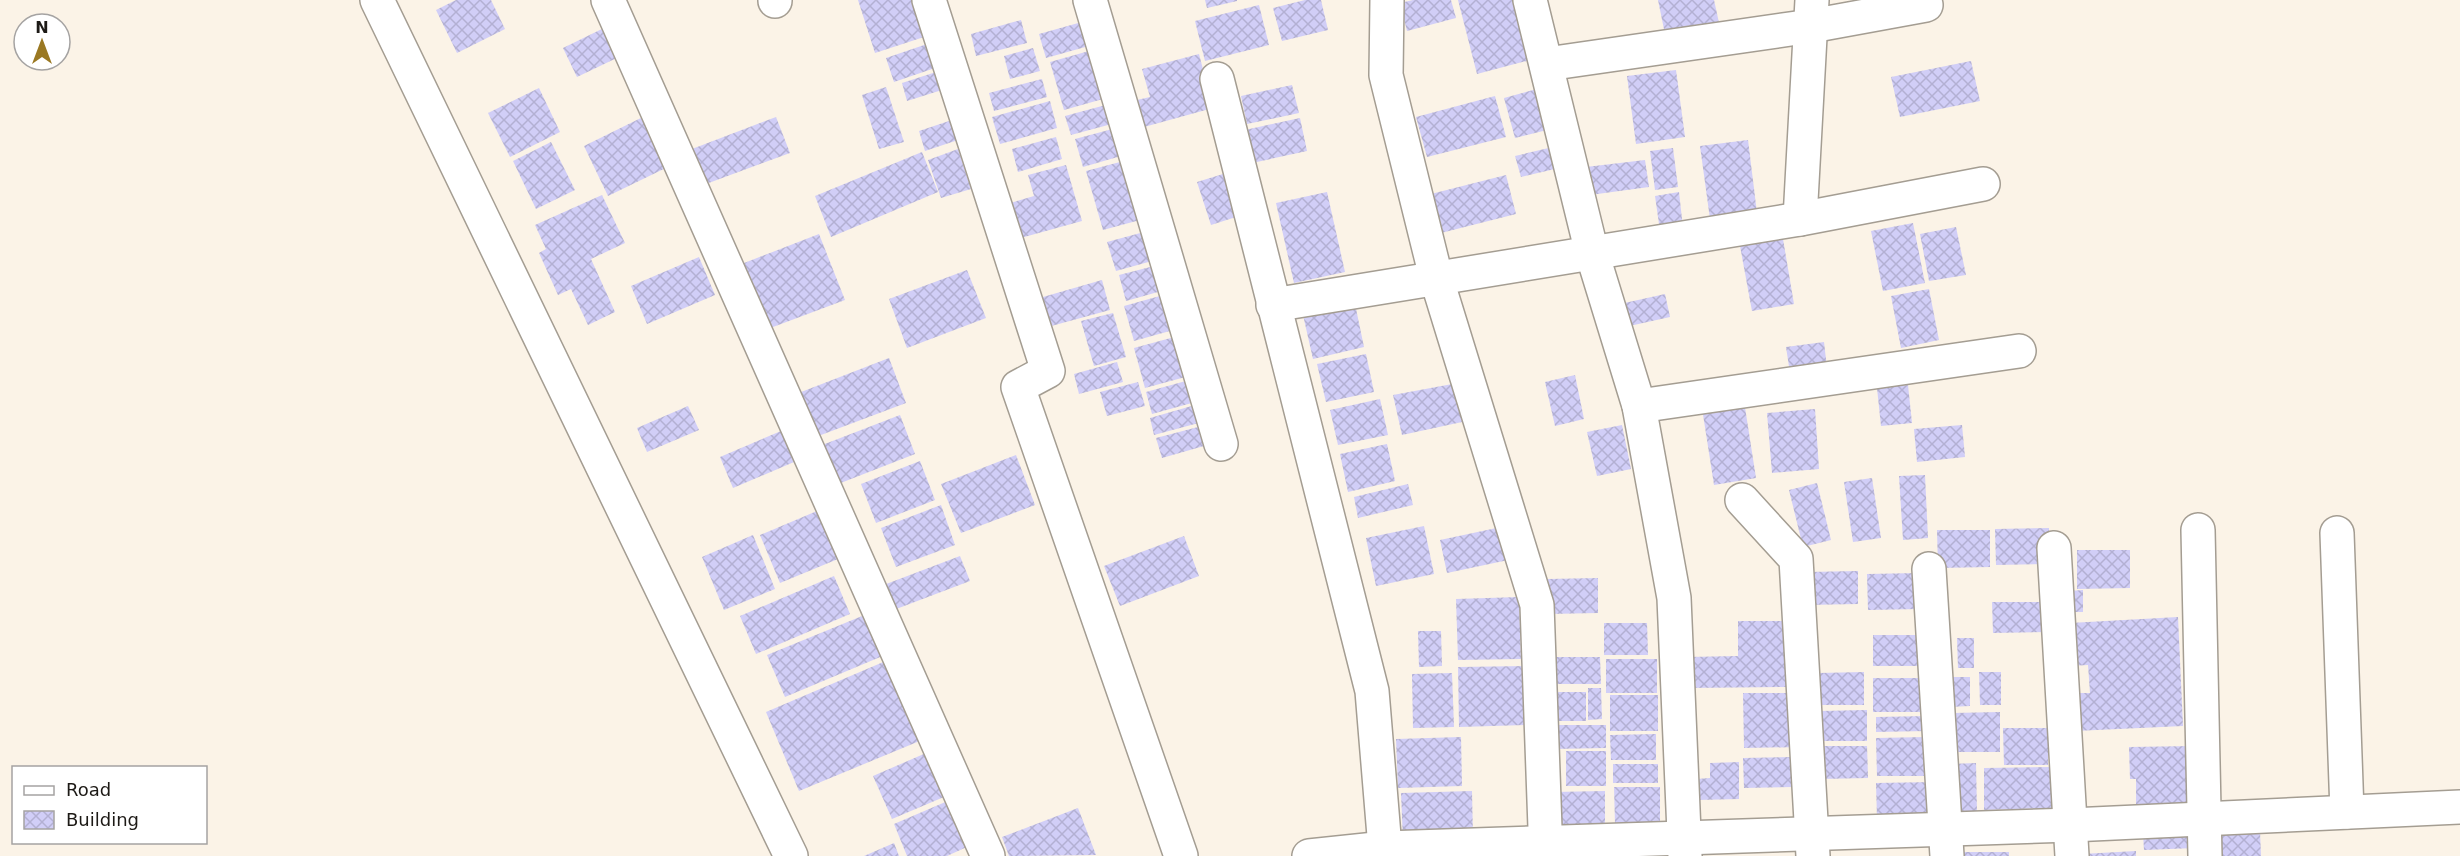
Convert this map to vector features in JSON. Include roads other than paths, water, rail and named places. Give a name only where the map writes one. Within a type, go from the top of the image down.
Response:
[{"type":"street","points":[[377,0],[790,856]]},
{"type":"street","points":[[608,0],[988,856]]},
{"type":"street","points":[[929,0],[1048,371],[1018,387],[1181,856]]},
{"type":"street","points":[[1090,0],[1221,444]]},
{"type":"street","points":[[1387,0],[1386,75],[1436,277],[1537,605],[1546,849]]},
{"type":"street","points":[[1530,0],[1592,253],[1639,406],[1674,598],[1685,846]]},
{"type":"street","points":[[1547,64],[1812,13],[1926,5]]},
{"type":"street","points":[[1800,219],[1812,13]]},
{"type":"street","points":[[1217,79],[1372,692],[1379,851]]},
{"type":"street","points":[[1274,305],[1800,219],[1983,184]]},
{"type":"street","points":[[1639,406],[2019,351]]},
{"type":"street","points":[[1742,500],[1796,559],[1813,845]]},
{"type":"street","points":[[2198,530],[2205,856]]},
{"type":"street","points":[[2337,533],[2347,812]]},
{"type":"street","points":[[2055,548],[2072,840]]},
{"type":"street","points":[[1929,569],[1947,843]]},
{"type":"street","points":[[1309,856],[1379,851],[2072,840],[2204,819],[2460,807]]}]
